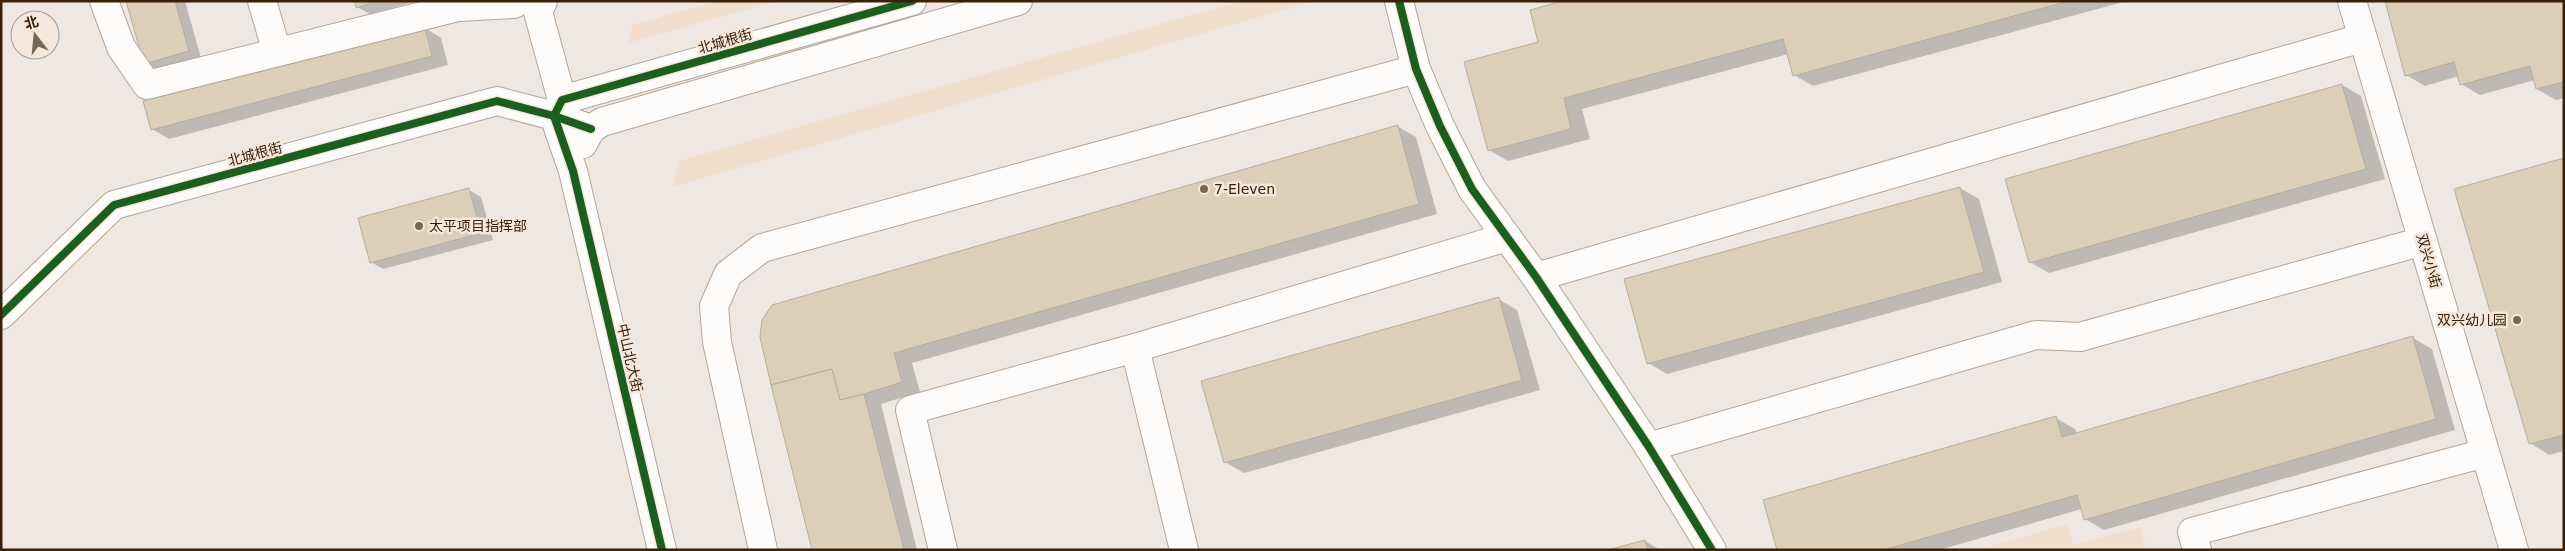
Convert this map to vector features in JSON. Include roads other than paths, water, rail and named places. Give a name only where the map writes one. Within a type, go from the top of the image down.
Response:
[{"type":"street","points":[[104,1],[121,46],[147,85],[458,7],[527,4],[558,108],[574,171]]},
{"type":"street","points":[[262,1],[277,52]]},
{"type":"street","name":"北城根街","points":[[1,315],[114,205],[497,101],[558,108],[912,1]]},
{"type":"street","points":[[574,171],[584,140],[591,129],[602,122],[1018,1]]},
{"type":"street","points":[[1399,1],[1416,69],[1440,126],[1472,189],[1536,277],[1649,447],[1712,550]]},
{"type":"street","name":"双兴小街","points":[[2352,1],[2514,550]]},
{"type":"street","points":[[1536,277],[2362,38]]},
{"type":"street","points":[[764,550],[717,342],[714,306],[728,274],[762,248],[1416,69]]},
{"type":"street","name":"北城根街","points":[[558,108],[591,129]]},
{"type":"street","name":"中山北大街","points":[[574,171],[662,550]]},
{"type":"street","points":[[943,550],[910,410],[1134,348],[1507,237]]},
{"type":"street","points":[[1649,447],[2036,335],[2080,337],[2423,241]]},
{"type":"street","points":[[1134,348],[1184,550]]},
{"type":"street","points":[[2197,550],[2192,532],[2485,454]]},
{"type":"place","name":"7-Eleven","points":[[1204,189]]},
{"type":"place","name":"太平项目指挥部","points":[[419,226]]},
{"type":"place","name":"双兴幼儿园","points":[[2517,320]]}]
